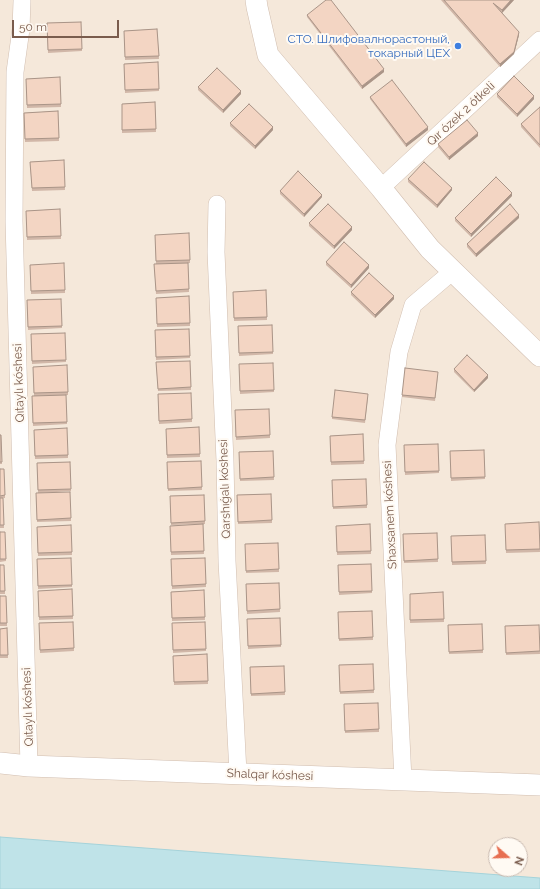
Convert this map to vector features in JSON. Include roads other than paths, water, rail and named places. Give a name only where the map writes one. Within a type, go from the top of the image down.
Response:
[{"type":"street","points":[[256,0],[256,7],[268,55],[381,188],[430,249],[540,356]]},
{"type":"street","name":"Qıtaylı kóshesi","points":[[22,1],[21,29],[15,72],[14,221],[29,766]]},
{"type":"street","name":"Qır ózek 2 ótkeli","points":[[381,188],[540,40]]},
{"type":"street","name":"Qarshıǵalı kóshesi","points":[[217,204],[216,252],[227,561],[238,774]]},
{"type":"street","name":"Shaxsanem kóshesi","points":[[403,780],[387,445],[399,352],[413,305],[453,271]]},
{"type":"street","name":"Shalqar kóshesi","points":[[0,763],[29,766],[540,785]]},
{"type":"water","points":[[0,837],[488,874],[488,877],[540,878],[540,889],[0,889]]},
{"type":"place","name":"СТО. Шлифовалнорастоный, токарный ЦЕХ","points":[[458,46]]}]
